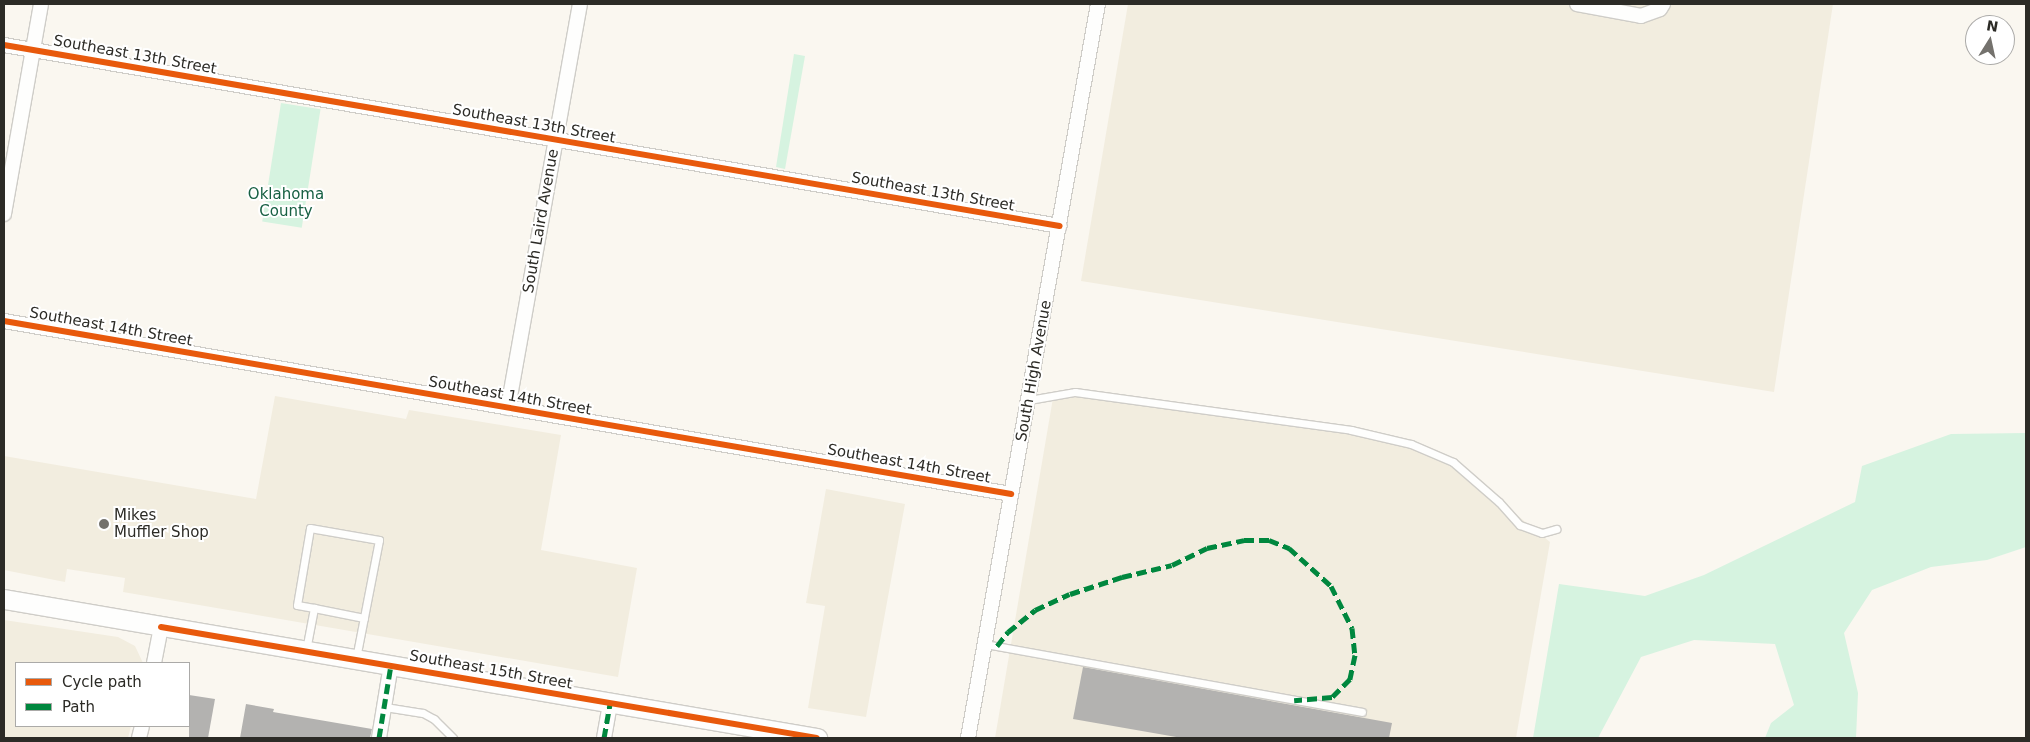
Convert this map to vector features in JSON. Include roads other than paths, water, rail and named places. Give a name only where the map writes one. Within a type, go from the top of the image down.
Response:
[{"type":"main road","name":"Southeast 15th Street","points":[[4,599],[817,738]]},
{"type":"street","points":[[4,214],[41,4]]},
{"type":"street","name":"South Laird Avenue","points":[[508,408],[580,4]]},
{"type":"street","name":"South High Avenue","points":[[968,738],[1098,4]]},
{"type":"street","points":[[1576,4],[1641,16],[1660,9],[1663,4]]},
{"type":"street","name":"Southeast 13th Street","points":[[4,45],[1060,226]]},
{"type":"street","name":"Southeast 14th Street","points":[[4,321],[1011,494]]},
{"type":"street","points":[[154,662],[161,627]]},
{"type":"street","points":[[379,738],[391,665]]},
{"type":"street","points":[[604,738],[610,703]]},
{"type":"lane","points":[[1028,400],[1075,392],[1351,430],[1411,444],[1453,462],[1499,502],[1520,526],[1542,534],[1556,529]]},
{"type":"lane","points":[[356,659],[364,618],[379,540],[310,528],[297,605],[364,618]]},
{"type":"lane","points":[[306,651],[314,608]]},
{"type":"lane","points":[[985,644],[1362,712]]},
{"type":"lane","points":[[385,707],[423,714],[434,719],[453,738]]},
{"type":"place","name":"Mikes Muffler Shop","points":[[104,524]]},
{"type":"park label","name":"Oklahoma County","points":[[286,202]]}]
